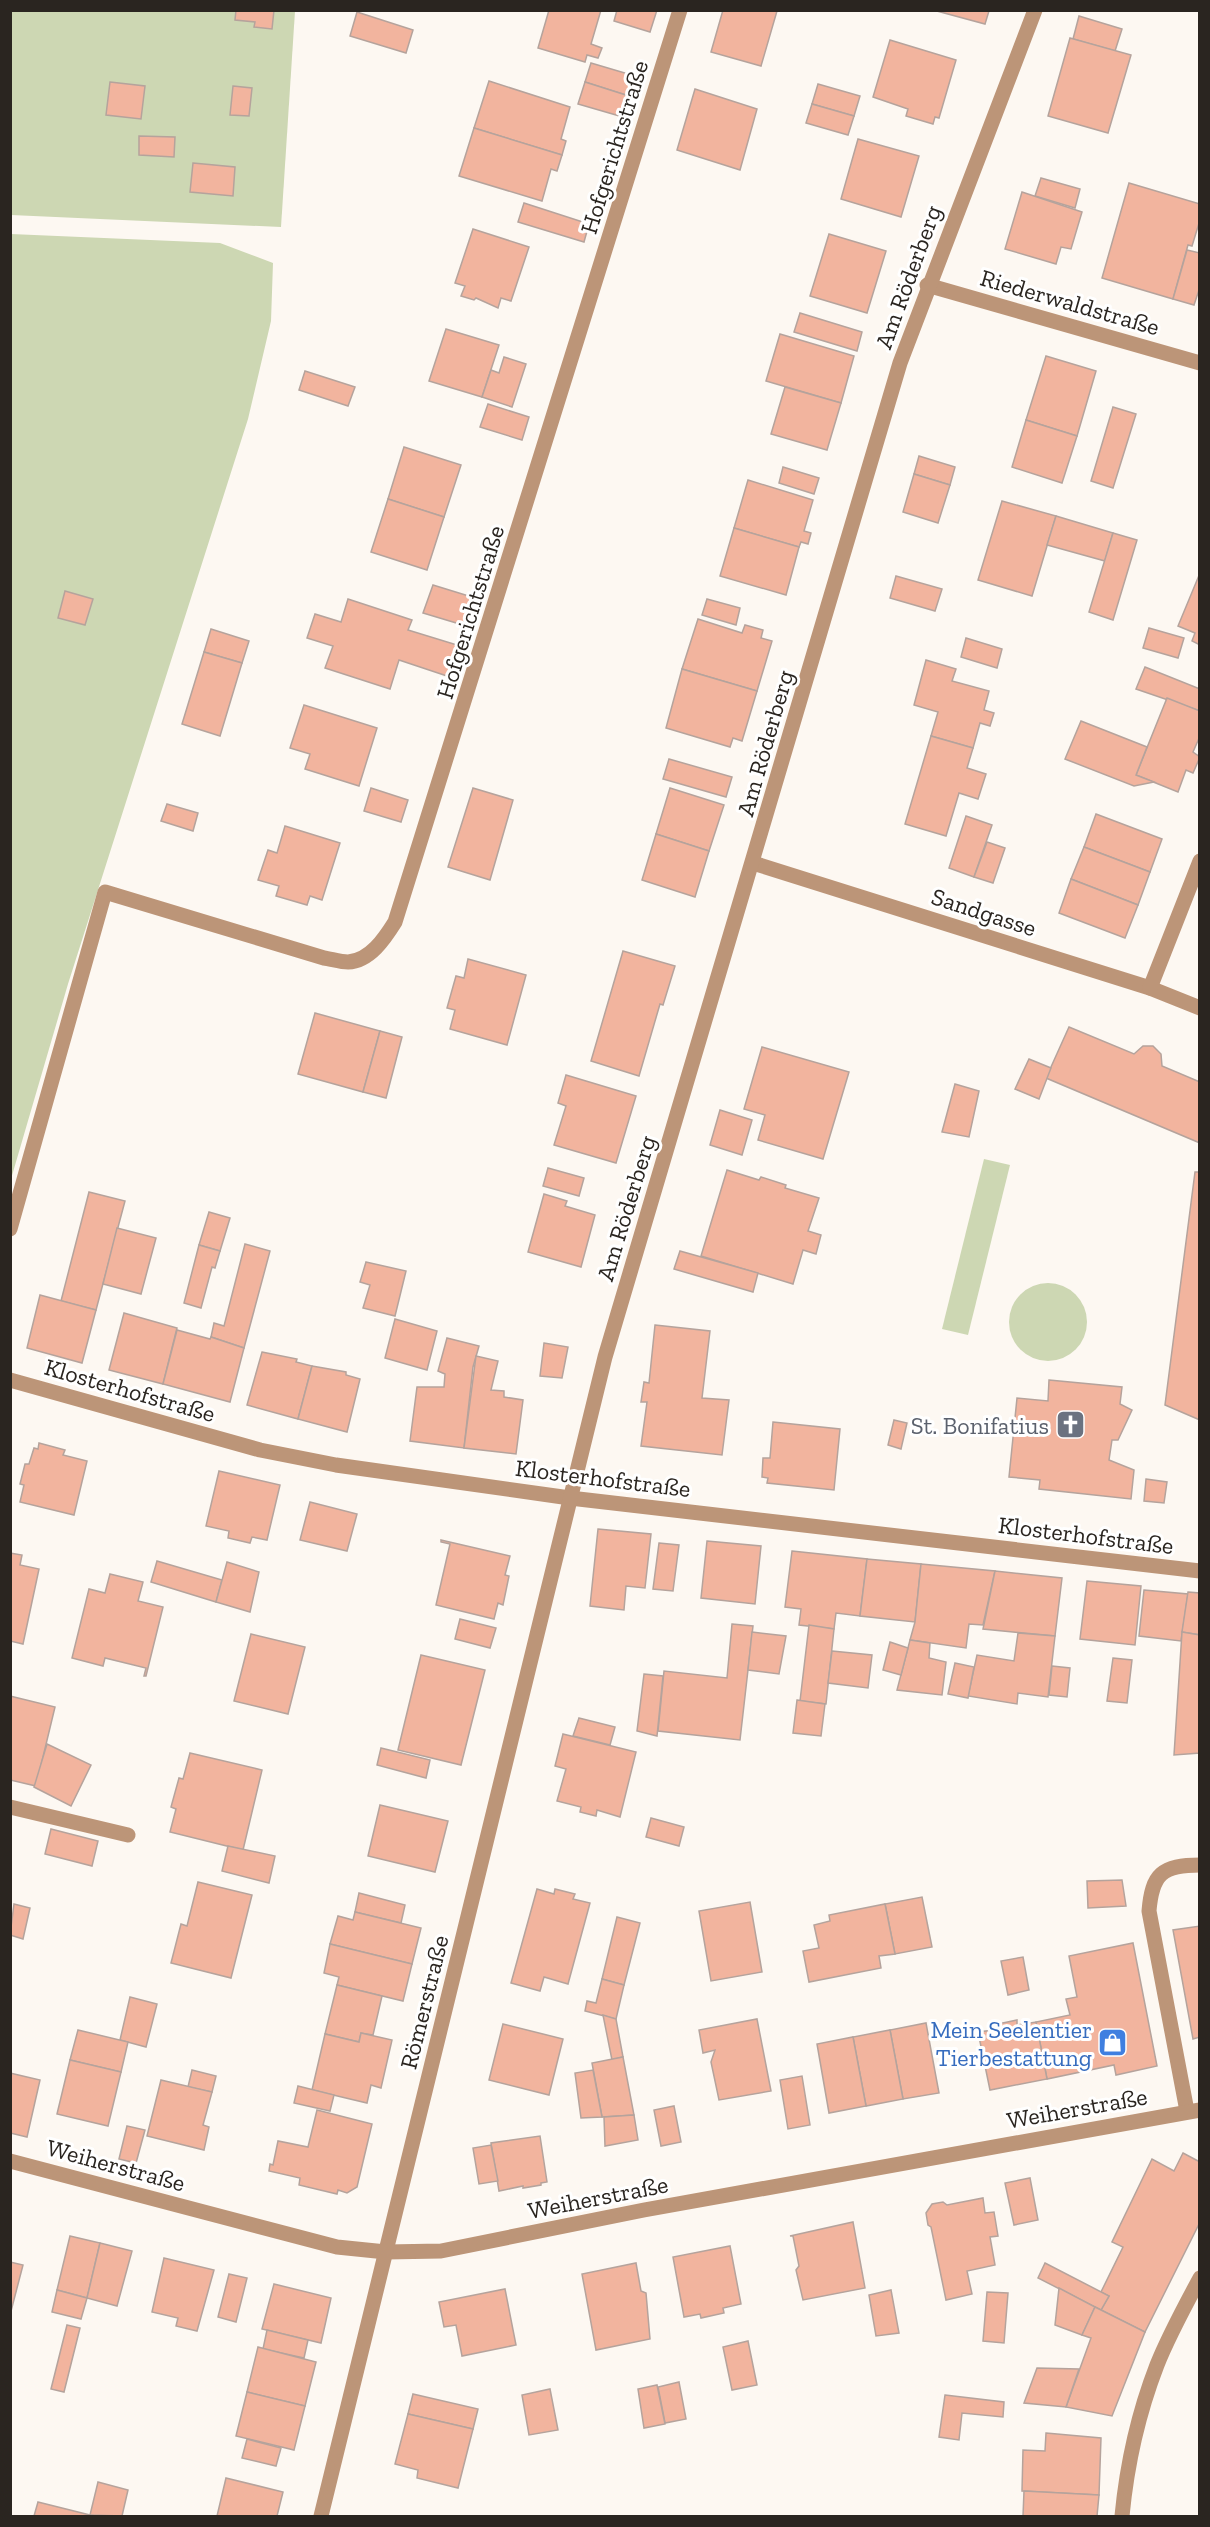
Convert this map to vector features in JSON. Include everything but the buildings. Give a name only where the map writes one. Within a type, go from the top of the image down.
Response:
[{"type":"street","name":"Hofgerichtstraße","points":[[10,1229],[105,892],[349,962],[368,954],[384,941],[395,922],[680,10]]},
{"type":"street","name":"Am Röderberg","points":[[570,1498],[605,1357],[900,363],[927,285],[1035,10]]},
{"type":"street","name":"Riederwaldstraße","points":[[927,285],[1200,363]]},
{"type":"street","points":[[1150,988],[1200,861]]},
{"type":"street","name":"Sandgasse","points":[[753,863],[1150,988],[1200,1008]]},
{"type":"street","name":"Klosterhofstraße","points":[[10,1380],[260,1450],[336,1465],[570,1498],[1200,1571]]},
{"type":"street","name":"Römerstraße","points":[[321,2517],[570,1498]]},
{"type":"street","points":[[10,1807],[128,1835]]},
{"type":"street","points":[[1193,2110],[1149,1911],[1151,1888],[1157,1877],[1181,1865],[1200,1865]]},
{"type":"street","name":"Weiherstraße","points":[[10,2161],[337,2247],[386,2252],[441,2251],[656,2208],[1193,2110]]},
{"type":"street","points":[[1122,2517],[1127,2469],[1142,2407],[1158,2363],[1200,2278]]},
{"type":"green space","points":[[10,11],[295,11],[281,227],[11,215]]},
{"type":"green space","points":[[11,234],[220,243],[273,263],[271,321],[248,419],[68,984],[11,1179]]},
{"type":"green space","points":[[984,1159],[1010,1165],[968,1335],[942,1329]]},
{"type":"green space","points":[[1040,1283],[1056,1283],[1070,1289],[1081,1300],[1087,1314],[1087,1330],[1081,1344],[1070,1355],[1056,1361],[1040,1361],[1026,1355],[1015,1344],[1009,1330],[1009,1314],[1015,1300],[1026,1289]]},
{"type":"place","name":"St. Bonifatius","points":[[1070,1425]]},
{"type":"place","name":"Mein Seelentier Tierbestattung","points":[[1113,2043]]}]
